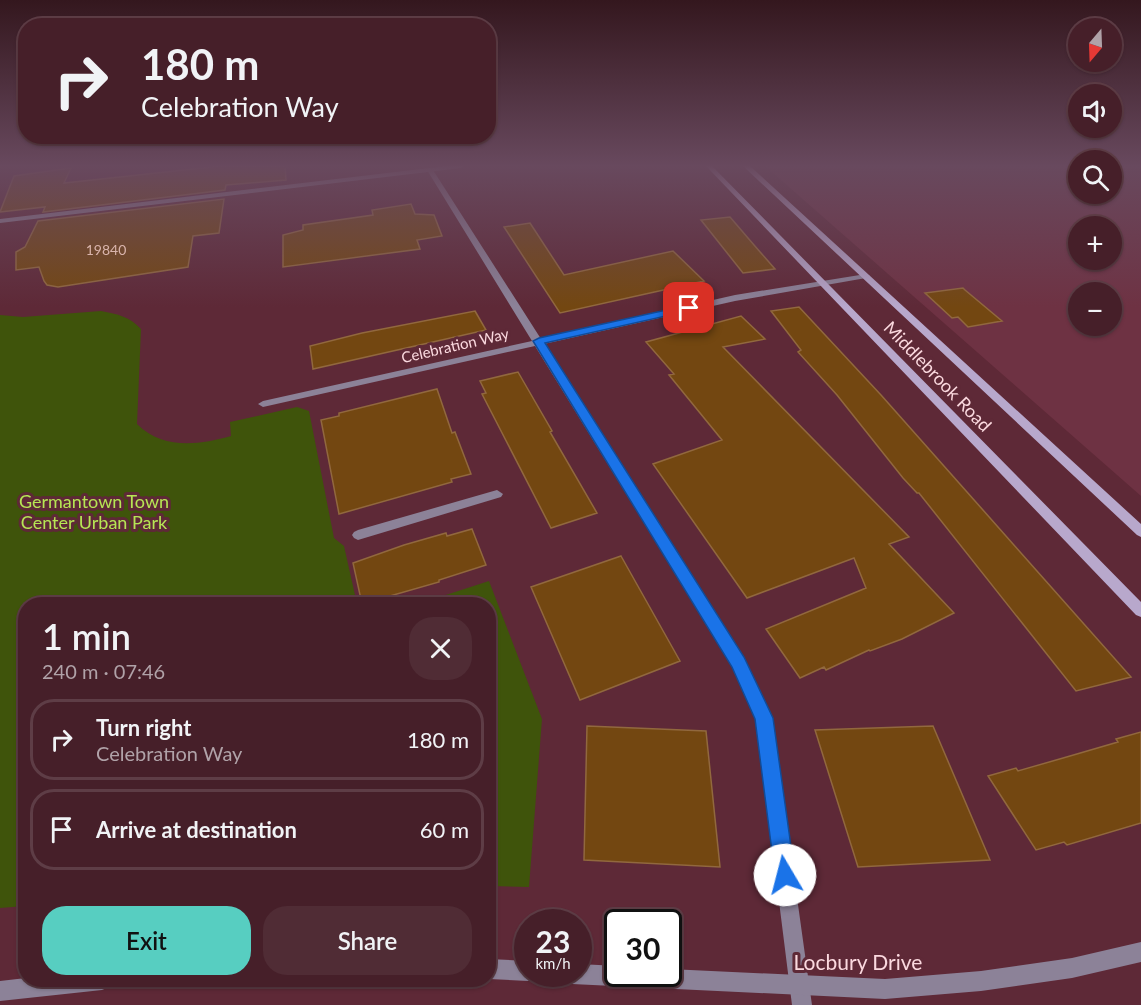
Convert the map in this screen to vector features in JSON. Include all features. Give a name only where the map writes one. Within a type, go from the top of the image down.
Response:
[{"type":"main road","name":"Middlebrook Road","points":[[755,213],[1141,611]]},
{"type":"main road","name":"Middlebrook Road","points":[[797,213],[1141,532]]},
{"type":"street","points":[[0,221],[68,213]]},
{"type":"street","points":[[457,213],[738,662],[764,718],[800,995]]},
{"type":"street","name":"Celebration Way","points":[[263,404],[735,298],[866,276]]},
{"type":"street","points":[[358,535],[497,494]]},
{"type":"street","name":"Locbury Drive","points":[[592,976],[800,995],[981,981],[1072,968],[1141,952]]},
{"type":"street","points":[[496,969],[514,970]]},
{"type":"street","points":[[0,991],[37,987]]},
{"type":"shaded area","points":[[818,213],[1141,213],[1141,496]]},
{"type":"green space","name":"Germantown Town Center Urban Park","points":[[101,311],[123,317],[141,329],[137,424],[158,438],[170,442],[206,442],[231,436],[230,422],[297,407],[309,411],[334,538],[344,546],[355,597],[18,597],[18,907],[0,908],[0,315],[23,317]]},
{"type":"green space","points":[[489,581],[495,597],[440,597]]},
{"type":"green space","points":[[496,599],[542,719],[529,887],[496,886]]},
{"type":"building","points":[[106,213],[222,213],[219,233],[193,236],[188,267],[58,287],[47,285],[39,267],[16,270],[16,252],[25,247],[38,221]]},
{"type":"building","points":[[373,213],[434,215],[442,236],[417,240],[420,249],[283,267],[283,235],[303,230],[303,225],[373,215]]},
{"type":"building","points":[[730,217],[775,269],[743,273],[701,220]]},
{"type":"building","points":[[530,223],[564,275],[673,251],[704,281],[560,313],[504,227]]},
{"type":"building","points":[[963,288],[1002,321],[968,327],[958,317],[952,318],[925,293]]},
{"type":"building","points":[[799,307],[881,395],[1131,677],[1076,691],[919,493],[903,478],[837,395],[798,352],[801,350],[771,311]]},
{"type":"building","points":[[475,311],[486,330],[313,369],[310,346],[362,333]]},
{"type":"building","points":[[741,316],[765,339],[723,347],[909,537],[889,544],[954,613],[902,639],[869,650],[826,670],[824,667],[800,678],[766,629],[866,588],[854,558],[747,598],[653,464],[722,440],[669,375],[674,374],[646,342]]},
{"type":"building","points":[[518,372],[597,513],[551,528],[482,394],[486,393],[480,381]]},
{"type":"building","points":[[437,389],[452,433],[455,432],[471,474],[451,479],[452,482],[339,514],[321,420],[339,416],[339,413]]},
{"type":"building","points":[[472,529],[486,565],[386,597],[360,597],[353,563],[404,545],[446,533],[447,536]]},
{"type":"building","points":[[621,556],[680,661],[580,700],[531,587]]},
{"type":"building","points":[[587,726],[706,731],[720,867],[584,860]]},
{"type":"building","points":[[933,726],[990,860],[858,867],[815,730]]},
{"type":"building","points":[[1141,732],[1141,823],[1067,845],[1064,842],[1036,850],[988,776],[1016,768],[1018,771],[1118,742],[1116,739]]},
{"type":"route","points":[[689,308],[539,341],[649,523],[738,662],[764,718],[785,875]]}]
